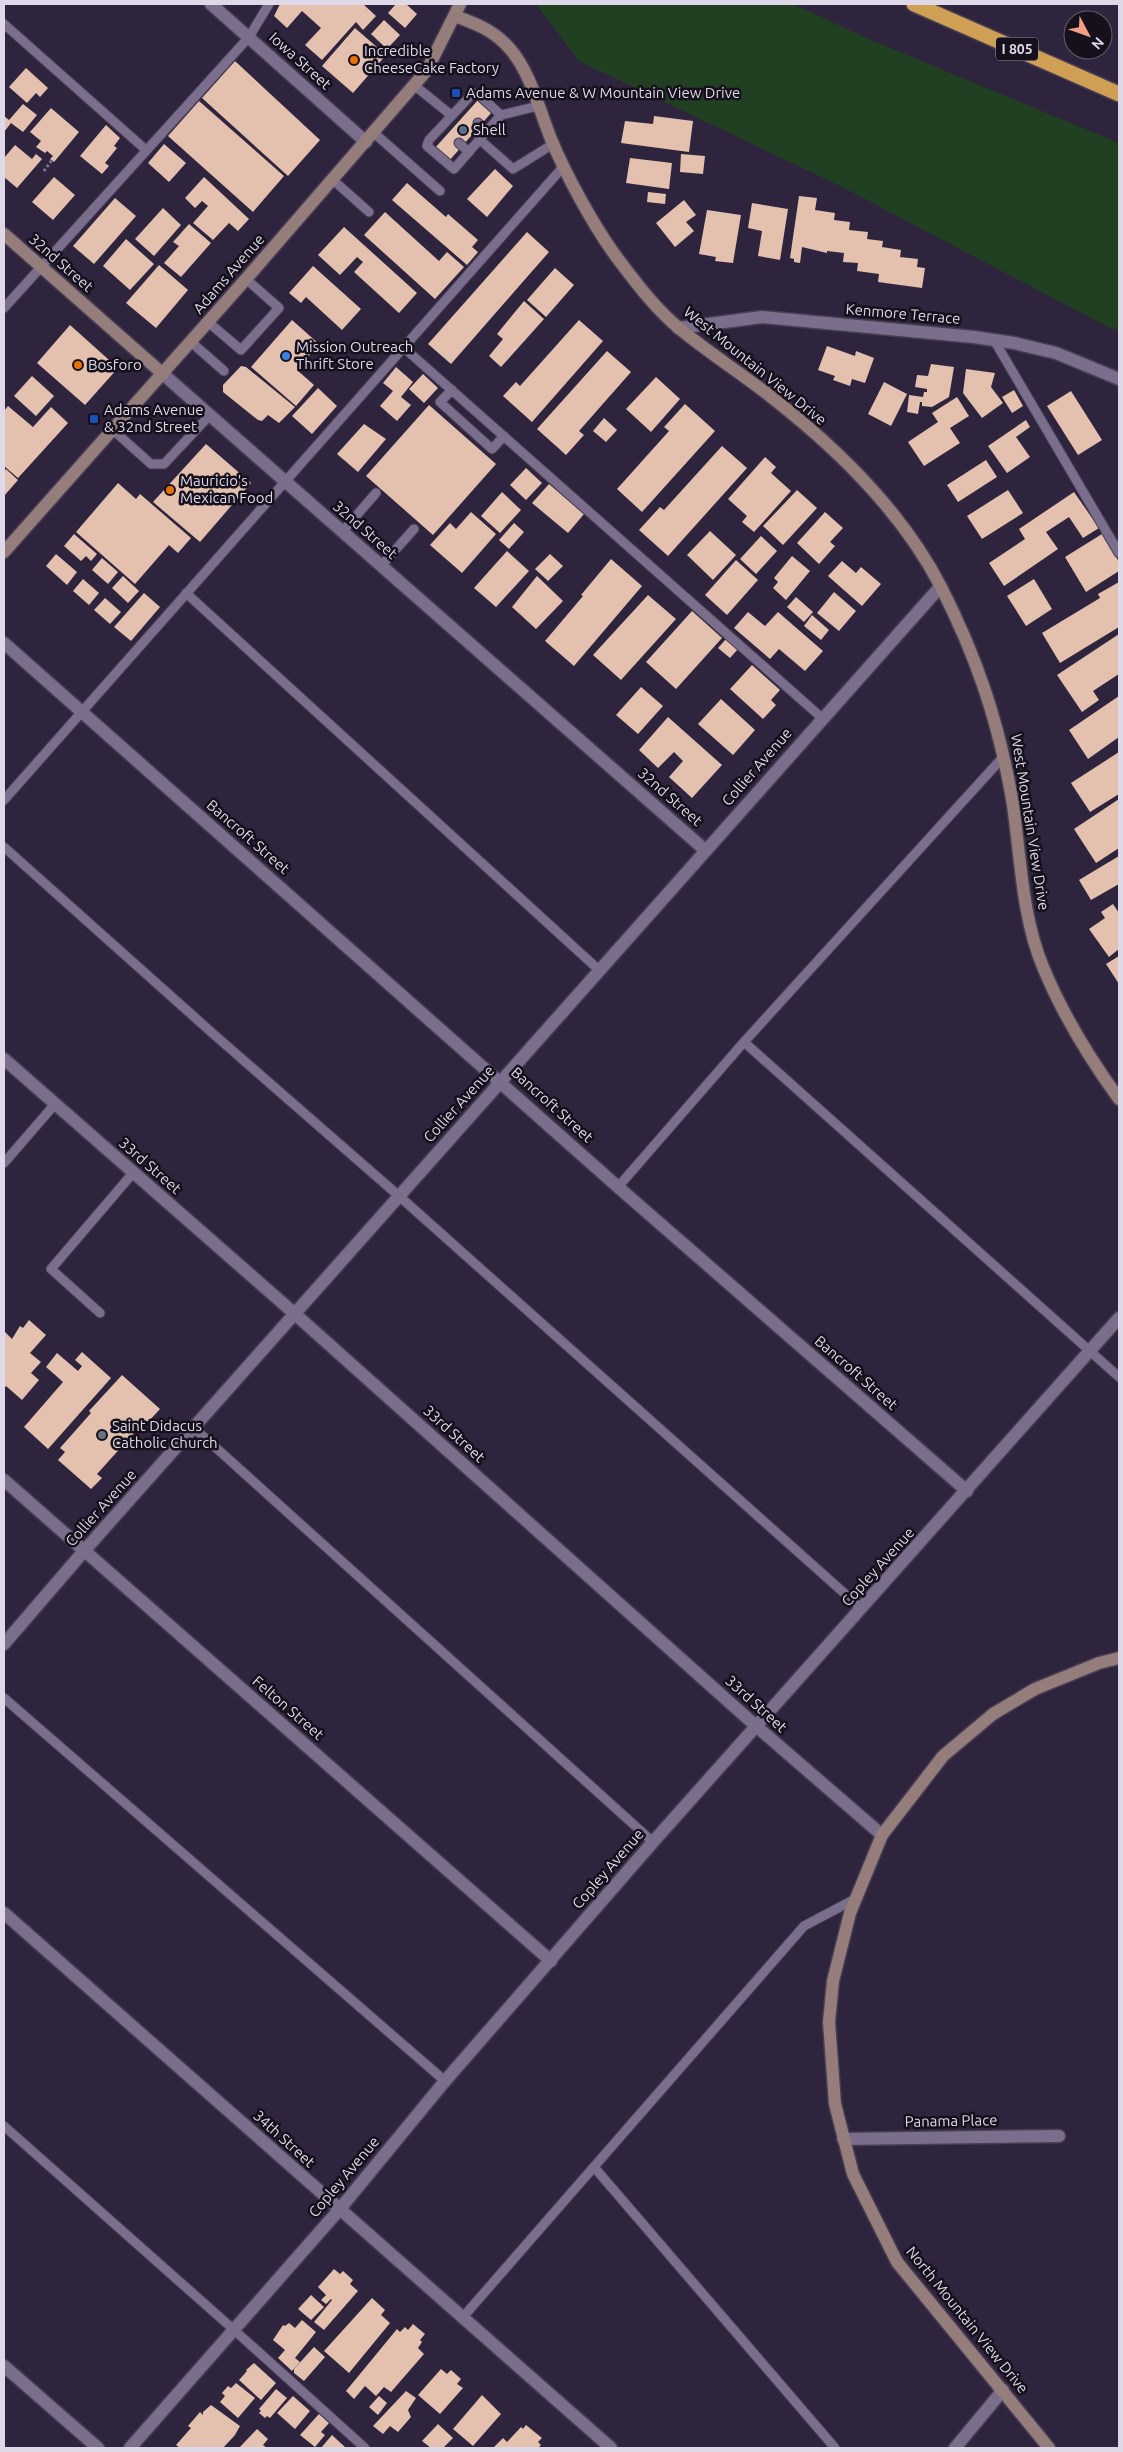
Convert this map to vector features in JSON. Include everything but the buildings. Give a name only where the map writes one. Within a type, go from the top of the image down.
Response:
[{"type":"highway","name":"I 805","points":[[914,4],[1119,94]]},
{"type":"street","name":"Iowa Street","points":[[211,4],[370,138]]},
{"type":"street","name":"Adams Avenue","points":[[4,552],[370,138],[426,70],[458,10]]},
{"type":"street","name":"West Mountain View Drive","points":[[458,10],[489,29],[512,51],[528,80],[563,166],[613,253],[646,294],[678,328],[772,397],[840,455],[873,489],[918,550],[940,587],[980,673],[997,725],[1004,756],[1028,915],[1043,967],[1092,1062],[1119,1099]]},
{"type":"street","name":"32nd Street","points":[[4,234],[705,850]]},
{"type":"street","name":"Kenmore Terrace","points":[[678,328],[762,317],[994,340],[1056,353],[1119,379]]},
{"type":"street","name":"Collier Avenue","points":[[4,1644],[84,1551],[940,587]]},
{"type":"street","name":"Bancroft Street","points":[[4,643],[501,1081],[618,1187],[967,1492]]},
{"type":"street","name":"33rd Street","points":[[4,1059],[295,1314],[756,1726],[882,1835]]},
{"type":"street","name":"Copley Avenue","points":[[130,2448],[339,2210],[445,2081],[653,1842],[967,1492],[1119,1318]]},
{"type":"street","name":"Felton Street","points":[[4,1480],[551,1961]]},
{"type":"street","name":"North Mountain View Drive","points":[[1049,2448],[897,2262],[853,2174],[843,2139],[835,2104],[829,2022],[834,1981],[855,1899],[882,1835],[943,1756],[993,1714],[1035,1689],[1099,1663],[1119,1658]]},
{"type":"street","name":"34th Street","points":[[4,1913],[339,2210],[612,2448]]},
{"type":"street","name":"Panama Place","points":[[843,2139],[1060,2136]]},
{"type":"street","points":[[4,2366],[98,2448]]},
{"type":"street","points":[[955,2448],[1003,2390]]},
{"type":"lane","points":[[4,308],[249,37],[269,4]]},
{"type":"lane","points":[[4,24],[146,150]]},
{"type":"lane","points":[[414,85],[452,116]]},
{"type":"lane","points":[[501,115],[480,96],[473,93],[427,146],[454,169],[501,115],[538,106]]},
{"type":"lane","points":[[478,123],[487,131]]},
{"type":"lane","points":[[370,138],[440,191]]},
{"type":"lane","points":[[480,139],[513,169],[554,144]]},
{"type":"lane","points":[[459,143],[469,152]]},
{"type":"lane","points":[[4,800],[563,166]]},
{"type":"lane","points":[[333,180],[369,212]]},
{"type":"lane","points":[[208,322],[241,350],[279,308],[246,279]]},
{"type":"lane","points":[[994,340],[1119,553]]},
{"type":"lane","points":[[191,342],[224,371]]},
{"type":"lane","points":[[403,347],[822,718]]},
{"type":"lane","points":[[452,390],[440,402],[492,449],[504,436]]},
{"type":"lane","points":[[113,430],[151,464],[164,464],[210,415]]},
{"type":"lane","points":[[342,532],[376,493]]},
{"type":"lane","points":[[381,566],[414,528]]},
{"type":"lane","points":[[186,593],[599,970]]},
{"type":"lane","points":[[618,1187],[744,1042],[1004,756]]},
{"type":"lane","points":[[4,847],[210,1032],[399,1196],[862,1609]]},
{"type":"lane","points":[[744,1042],[1119,1377]]},
{"type":"lane","points":[[4,1163],[55,1104]]},
{"type":"lane","points":[[100,1313],[52,1269],[133,1173]]},
{"type":"lane","points":[[194,1428],[653,1842]]},
{"type":"lane","points":[[4,1698],[445,2081]]},
{"type":"lane","points":[[463,2317],[804,1926],[855,1899]]},
{"type":"lane","points":[[4,2126],[364,2448]]},
{"type":"lane","points":[[594,2167],[835,2448]]},
{"type":"path","points":[[44,171],[52,160]]},
{"type":"green space","points":[[536,4],[793,4],[871,40],[1119,143],[1119,330],[1108,327],[840,186],[579,61]]},
{"type":"place","name":"Incredible CheeseCake Factory","points":[[354,60]]},
{"type":"place","name":"Adams Avenue & W Mountain View Drive","points":[[456,93]]},
{"type":"place","name":"Shell","points":[[463,130]]},
{"type":"place","name":"Mission Outreach Thrift Store","points":[[286,356]]},
{"type":"place","name":"Bosforo","points":[[78,365]]},
{"type":"place","name":"Adams Avenue & 32nd Street","points":[[94,419]]},
{"type":"place","name":"Mauricio's Mexican Food","points":[[170,490]]},
{"type":"place","name":"Saint Didacus Catholic Church","points":[[102,1435]]}]
